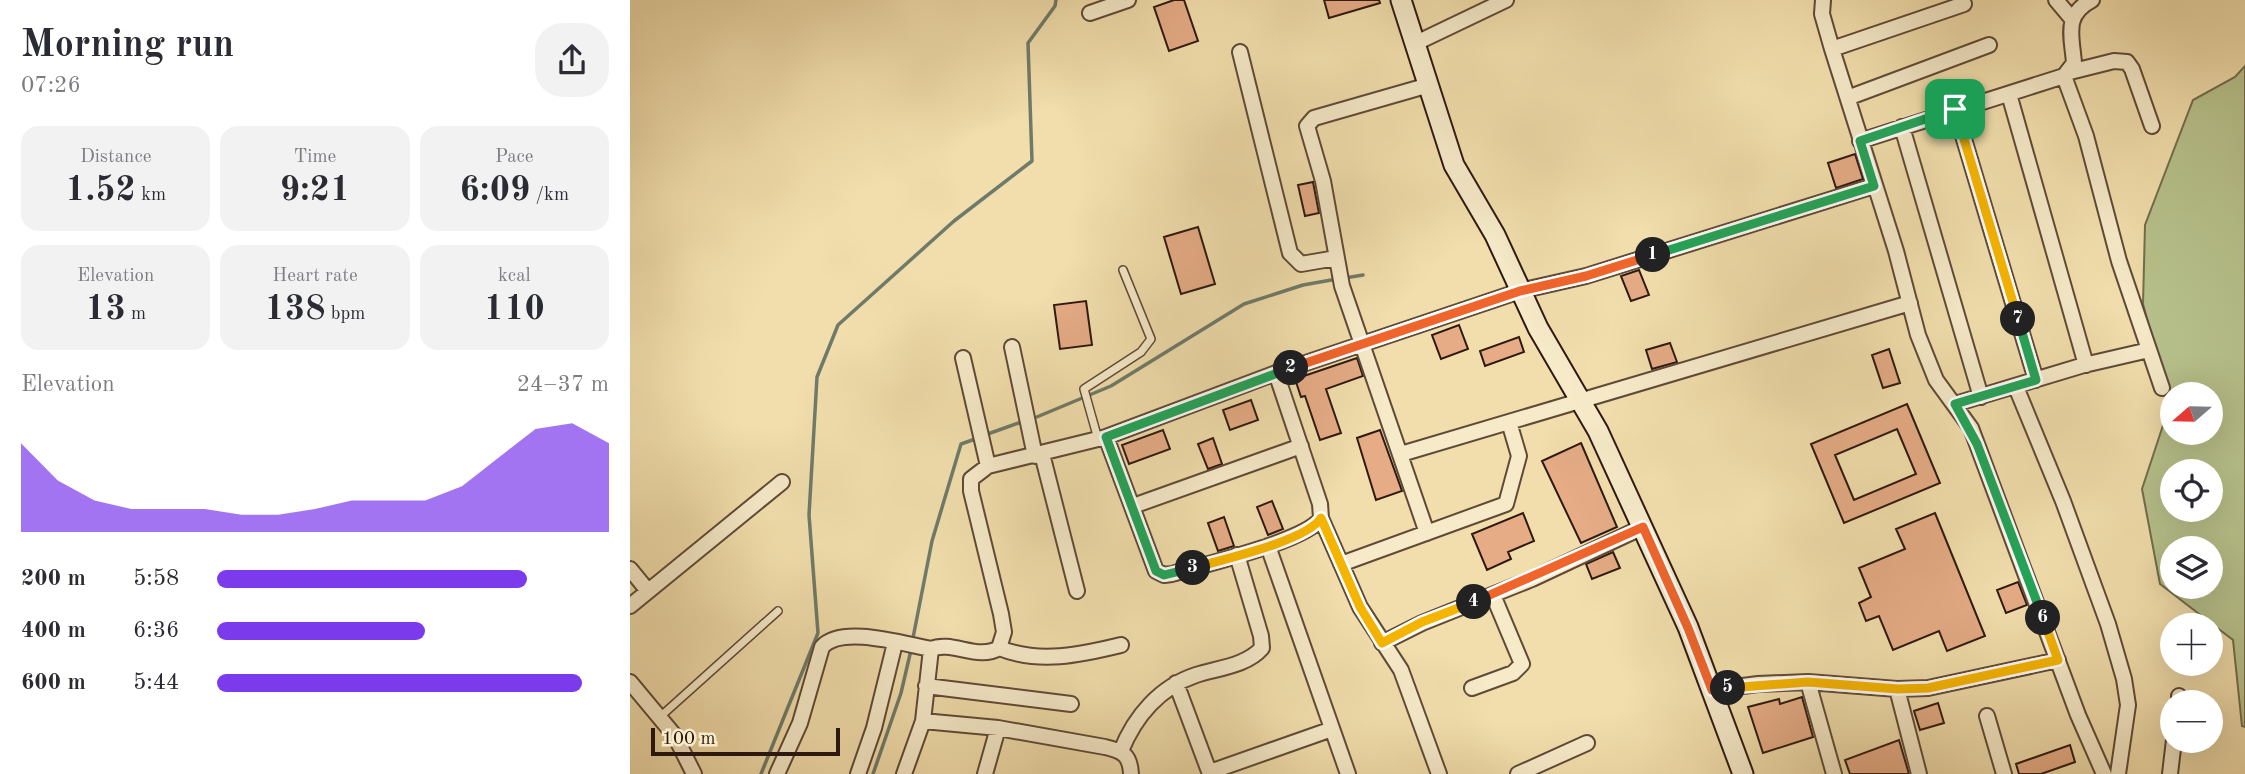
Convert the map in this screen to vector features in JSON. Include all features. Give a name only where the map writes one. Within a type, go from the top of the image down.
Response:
[{"type":"street","points":[[1090,12],[1128,0]]},
{"type":"street","points":[[1401,0],[1454,165],[1495,235],[1544,338],[1582,401],[1643,527],[1697,648],[1742,774]]},
{"type":"street","points":[[1416,43],[1506,0]]},
{"type":"street","points":[[1823,0],[1822,14],[1832,50],[1850,97],[1860,141],[1918,335],[1936,380],[1955,404],[1977,444],[2104,774]]},
{"type":"street","points":[[2056,0],[2072,19]]},
{"type":"street","points":[[2092,0],[2079,8],[2072,19],[2070,36],[2074,63],[2067,74],[2116,251],[2160,382]]},
{"type":"street","points":[[1832,50],[1964,4]]},
{"type":"street","points":[[1850,97],[1989,45]]},
{"type":"street","points":[[1240,52],[1290,253],[1301,264],[1337,264]]},
{"type":"street","points":[[1860,141],[2113,61],[2126,62],[2132,69],[2152,126]]},
{"type":"street","points":[[1427,533],[1342,286],[1323,181],[1307,123],[1429,85]]},
{"type":"street","points":[[2009,94],[2087,365]]},
{"type":"street","points":[[1955,109],[2036,380]]},
{"type":"street","points":[[1902,127],[1981,397]]},
{"type":"street","points":[[999,648],[1004,632],[1001,614],[971,491],[971,479],[988,466],[1102,438],[1276,373],[1520,291],[1586,276],[1874,186]]},
{"type":"street","points":[[1401,454],[1910,303]]},
{"type":"street","points":[[1012,347],[1029,430],[1077,591]]},
{"type":"street","points":[[1955,404],[2087,365],[2149,350]]},
{"type":"street","points":[[963,358],[988,466]]},
{"type":"street","points":[[1276,373],[1320,504],[1321,518],[1360,607],[1407,685],[1439,774]]},
{"type":"street","points":[[2016,387],[2063,501],[2108,624],[2124,679],[2128,705],[2118,774]]},
{"type":"street","points":[[1341,564],[1506,504],[1519,456],[1509,422]]},
{"type":"street","points":[[1102,438],[1133,506],[1150,559],[1156,571],[1164,575],[1268,546],[1313,527],[1321,518]]},
{"type":"street","points":[[1133,506],[1301,446]]},
{"type":"street","points":[[630,606],[782,482]]},
{"type":"street","points":[[1382,643],[1422,622],[1493,595],[1643,527]]},
{"type":"street","points":[[1268,546],[1348,774]]},
{"type":"street","points":[[1121,751],[1129,729],[1141,714],[1176,683],[1247,659],[1262,648],[1261,636],[1237,555]]},
{"type":"street","points":[[630,569],[648,591]]},
{"type":"street","points":[[1472,688],[1513,673],[1522,664],[1493,595]]},
{"type":"street","points":[[777,774],[800,723],[822,647],[829,639],[838,636],[863,637],[924,648],[939,646],[984,653],[999,648],[1017,655],[1047,657],[1085,653],[1121,645]]},
{"type":"street","points":[[858,774],[874,728],[897,644]]},
{"type":"street","points":[[904,774],[923,721],[926,686],[924,648]]},
{"type":"street","points":[[1712,690],[1758,684],[1808,682],[1898,689],[1964,683],[2058,660]]},
{"type":"street","points":[[630,682],[675,736],[694,774]]},
{"type":"street","points":[[1808,682],[1834,774]]},
{"type":"street","points":[[1176,683],[1210,773],[1332,729]]},
{"type":"street","points":[[926,686],[1071,704]]},
{"type":"street","points":[[1898,689],[1919,774]]},
{"type":"street","points":[[1987,716],[2004,774]]},
{"type":"street","points":[[923,721],[998,728],[1121,751],[1129,758],[1131,774]]},
{"type":"street","points":[[985,774],[998,728]]},
{"type":"street","points":[[1518,774],[1587,743]]},
{"type":"street","points":[[2170,774],[2172,753]]},
{"type":"lane","points":[[1102,438],[1083,394],[1087,385],[1141,352],[1151,339],[1124,270]]},
{"type":"lane","points":[[661,716],[778,611]]},
{"type":"green space","points":[[2245,66],[2245,727],[2242,726],[2233,640],[2223,632],[2223,613],[2198,613],[2180,599],[2223,599],[2223,536],[2160,536],[2160,584],[2142,489],[2160,434],[2160,445],[2223,445],[2223,382],[2164,382],[2143,304],[2145,225],[2193,100],[2235,77]]},
{"type":"building","points":[[1174,0],[1184,0],[1198,41],[1169,51],[1154,7]]},
{"type":"building","points":[[1324,0],[1379,0],[1380,3],[1329,18]]},
{"type":"building","points":[[1855,154],[1863,179],[1836,188],[1828,163]]},
{"type":"building","points":[[1313,182],[1319,213],[1305,216],[1298,185]]},
{"type":"building","points":[[1198,227],[1215,284],[1181,294],[1164,237]]},
{"type":"building","points":[[1639,270],[1649,295],[1631,301],[1621,276]]},
{"type":"building","points":[[1086,301],[1092,345],[1060,349],[1054,305]]},
{"type":"building","points":[[1459,325],[1468,349],[1441,359],[1432,335]]},
{"type":"building","points":[[1519,337],[1524,352],[1485,366],[1480,351]]},
{"type":"building","points":[[1670,343],[1677,362],[1652,369],[1646,350]]},
{"type":"building","points":[[1889,349],[1900,383],[1883,388],[1872,355]]},
{"type":"building","points":[[1357,358],[1363,376],[1326,389],[1341,433],[1320,440],[1305,396],[1301,397],[1295,379]]},
{"type":"building","points":[[1251,400],[1258,420],[1230,430],[1223,410]]},
{"type":"building","points":[[1907,404],[1940,483],[1844,523],[1811,444]],"holes":[[[1897,429],[1916,474],[1854,500],[1835,455]]]},
{"type":"building","points":[[1163,430],[1170,449],[1129,464],[1122,445]]},
{"type":"building","points":[[1380,430],[1402,491],[1376,500],[1357,438]]},
{"type":"building","points":[[1213,438],[1222,464],[1208,469],[1198,444]]},
{"type":"building","points":[[1581,443],[1617,527],[1581,543],[1542,461]]},
{"type":"building","points":[[1272,501],[1283,529],[1268,535],[1257,507]]},
{"type":"building","points":[[1523,513],[1534,541],[1508,552],[1511,559],[1487,570],[1472,534]]},
{"type":"building","points":[[1935,513],[1985,636],[1947,651],[1939,631],[1893,650],[1879,616],[1866,621],[1859,603],[1871,597],[1859,568],[1905,549],[1896,529]]},
{"type":"building","points":[[1224,517],[1234,546],[1218,551],[1208,523]]},
{"type":"building","points":[[1613,552],[1620,568],[1592,579],[1586,564]]},
{"type":"building","points":[[2018,582],[2027,605],[2006,613],[1997,590]]},
{"type":"building","points":[[1802,697],[1813,737],[1763,753],[1748,707],[1779,699],[1780,704]]},
{"type":"building","points":[[1938,703],[1944,723],[1920,730],[1914,711]]},
{"type":"building","points":[[1899,740],[1909,774],[1850,774],[1845,760]]},
{"type":"building","points":[[2070,745],[2075,762],[2041,774],[2019,774],[2016,764]]},
{"type":"waterway","points":[[761,774],[818,633],[809,515],[817,377],[838,325],[954,221],[1032,161],[1028,43],[1055,6],[1056,0]]},
{"type":"waterway","points":[[1345,278],[1363,275]]},
{"type":"waterway","points":[[1032,419],[1111,386],[1244,304],[1303,285],[1337,279]]},
{"type":"waterway","points":[[985,435],[1024,421]]},
{"type":"waterway","points":[[912,643],[932,541],[961,444],[978,438]]},
{"type":"waterway","points":[[873,774],[901,693],[911,650]]},
{"type":"route","points":[[1955,109],[2036,380],[1955,404],[1965,417],[1977,444],[2058,660],[1964,683],[1928,688],[1898,689],[1808,682],[1758,684],[1712,690],[1701,658],[1643,527],[1532,579],[1422,622],[1382,643],[1360,607],[1321,518],[1313,527],[1268,546],[1172,574],[1164,575],[1156,571],[1106,437],[1276,373],[1520,291],[1586,276],[1874,186],[1860,141],[1955,109]]}]
